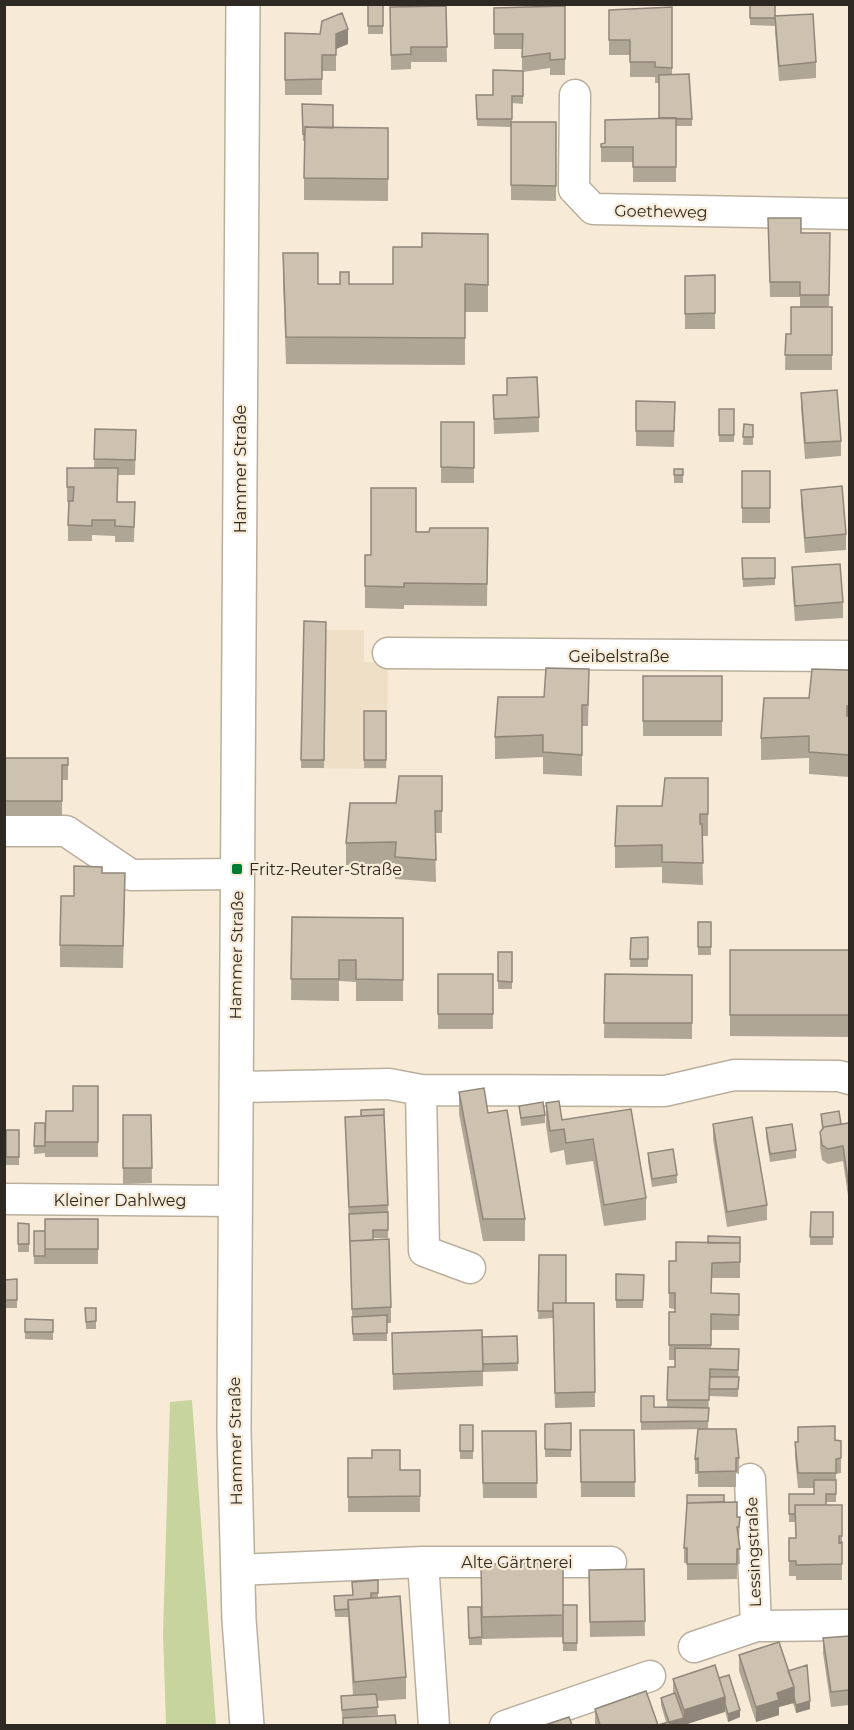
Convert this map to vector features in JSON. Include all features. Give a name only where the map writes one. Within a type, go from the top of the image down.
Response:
[{"type":"main road","name":"Hammer Straße","points":[[243,4],[234,1431],[238,1570],[247,1725]]},
{"type":"street","name":"Goetheweg","points":[[575,95],[574,189],[593,209],[849,214]]},
{"type":"street","name":"Geibelstraße","points":[[388,653],[849,656]]},
{"type":"street","points":[[4,831],[66,831],[131,875],[237,874]]},
{"type":"street","points":[[235,1087],[389,1084],[421,1090],[665,1091],[734,1075],[839,1076],[849,1079]]},
{"type":"street","points":[[421,1090],[424,1251],[470,1268]]},
{"type":"street","name":"Kleiner Dahlweg","points":[[4,1199],[235,1201]]},
{"type":"street","name":"Lessingstraße","points":[[750,1479],[756,1626]]},
{"type":"street","points":[[423,1562],[434,1725]]},
{"type":"street","name":"Alte Gärtnerei","points":[[238,1570],[423,1562],[611,1562]]},
{"type":"street","name":"Lessingstraße","points":[[694,1647],[756,1626],[849,1625]]},
{"type":"street","points":[[505,1725],[650,1676]]},
{"type":"shaded area","points":[[303,630],[364,630],[364,662],[388,663],[387,769],[302,768]]},
{"type":"green space","points":[[192,1400],[216,1725],[166,1725],[163,1634],[170,1402]]},
{"type":"building","points":[[368,4],[383,4],[383,26],[368,26]]},
{"type":"building","points":[[750,4],[775,4],[775,18],[750,18]]},
{"type":"building","points":[[446,6],[447,47],[411,47],[411,54],[391,55],[390,7]]},
{"type":"building","points":[[565,6],[565,59],[550,60],[550,53],[522,57],[523,34],[494,34],[494,8]]},
{"type":"building","points":[[672,7],[672,68],[655,67],[655,62],[630,62],[630,40],[609,40],[609,10]]},
{"type":"building","points":[[342,13],[348,29],[336,34],[336,55],[322,55],[322,79],[285,80],[285,33],[320,34],[322,21]]},
{"type":"building","points":[[813,14],[816,62],[779,66],[775,16]]},
{"type":"building","points":[[493,70],[523,71],[523,96],[512,96],[512,119],[477,119],[476,95],[493,95]]},
{"type":"building","points":[[689,74],[692,119],[659,118],[659,75]]},
{"type":"building","points":[[302,104],[333,105],[333,128],[305,127],[305,134],[303,134]]},
{"type":"building","points":[[676,118],[676,167],[633,167],[633,147],[601,147],[601,144],[605,143],[605,120]]},
{"type":"building","points":[[511,122],[556,122],[556,186],[511,185]]},
{"type":"building","points":[[305,127],[388,128],[388,179],[304,178]]},
{"type":"building","points":[[768,218],[801,218],[801,233],[830,233],[829,295],[800,295],[800,282],[770,282]]},
{"type":"building","points":[[422,233],[488,234],[488,285],[465,284],[465,338],[286,337],[283,253],[318,253],[318,284],[340,284],[340,272],[349,272],[349,284],[393,284],[393,247],[422,247]]},
{"type":"building","points":[[715,275],[715,313],[685,314],[685,276]]},
{"type":"building","points":[[791,307],[832,307],[832,355],[785,355],[786,334],[791,334]]},
{"type":"building","points":[[537,377],[539,417],[494,419],[493,395],[507,395],[507,378]]},
{"type":"building","points":[[837,390],[841,441],[805,443],[801,393]]},
{"type":"building","points":[[636,401],[675,402],[674,431],[636,431]]},
{"type":"building","points":[[719,409],[734,409],[734,435],[719,435]]},
{"type":"building","points":[[441,422],[474,422],[474,468],[441,467]]},
{"type":"building","points":[[744,424],[753,425],[753,437],[743,437]]},
{"type":"building","points":[[95,429],[136,430],[135,460],[94,459]]},
{"type":"building","points":[[67,468],[118,468],[117,502],[135,502],[134,527],[115,526],[115,520],[92,520],[92,526],[68,525],[69,501],[73,501],[74,487],[67,487]]},
{"type":"building","points":[[674,469],[683,469],[683,475],[674,475]]},
{"type":"building","points":[[742,471],[770,471],[770,508],[742,508]]},
{"type":"building","points":[[842,486],[846,534],[805,538],[801,490]]},
{"type":"building","points":[[371,488],[416,488],[416,532],[429,532],[430,528],[488,528],[487,584],[404,583],[404,587],[365,586],[365,555],[371,555]]},
{"type":"building","points":[[742,558],[775,558],[775,578],[743,579]]},
{"type":"building","points":[[840,564],[843,602],[795,606],[792,567]]},
{"type":"building","points":[[304,621],[326,622],[324,760],[301,760]]},
{"type":"building","points":[[546,668],[589,669],[588,705],[582,705],[582,755],[543,752],[543,735],[495,737],[498,697],[544,697]]},
{"type":"building","points":[[812,669],[849,670],[847,716],[849,716],[849,755],[809,752],[809,736],[761,738],[764,698],[809,698]]},
{"type":"building","points":[[643,676],[722,676],[722,721],[643,721]]},
{"type":"building","points":[[364,711],[386,711],[386,760],[364,760]]},
{"type":"building","points":[[4,758],[68,758],[68,765],[62,765],[62,801],[4,801]]},
{"type":"building","points":[[399,776],[442,776],[442,811],[435,811],[436,860],[395,857],[396,842],[346,843],[350,803],[396,803]]},
{"type":"building","points":[[665,778],[708,778],[708,814],[700,814],[703,863],[662,862],[662,845],[615,846],[617,806],[662,806]]},
{"type":"building","points":[[74,866],[102,867],[102,873],[125,873],[123,946],[60,945],[61,896],[74,896]]},
{"type":"building","points":[[292,917],[403,918],[403,980],[356,979],[356,960],[339,960],[339,979],[291,979]]},
{"type":"building","points":[[698,922],[711,922],[711,947],[698,947]]},
{"type":"building","points":[[648,937],[648,959],[630,959],[631,938]]},
{"type":"building","points":[[730,950],[849,950],[849,1015],[730,1015]]},
{"type":"building","points":[[498,952],[512,952],[512,982],[498,981]]},
{"type":"building","points":[[438,974],[493,974],[493,1014],[438,1014]]},
{"type":"building","points":[[605,974],[692,975],[692,1023],[604,1023]]},
{"type":"building","points":[[73,1086],[98,1086],[98,1142],[45,1142],[46,1111],[73,1111]]},
{"type":"building","points":[[484,1088],[488,1113],[507,1110],[525,1219],[483,1219],[459,1092]]},
{"type":"building","points":[[559,1101],[562,1120],[631,1109],[646,1198],[604,1205],[593,1139],[566,1143],[564,1129],[550,1131],[546,1103]]},
{"type":"building","points":[[543,1102],[545,1115],[521,1118],[519,1106]]},
{"type":"building","points":[[384,1109],[384,1115],[361,1116],[361,1110]]},
{"type":"building","points":[[839,1111],[841,1124],[823,1128],[821,1114]]},
{"type":"building","points":[[123,1115],[151,1115],[152,1168],[123,1168]]},
{"type":"building","points":[[384,1115],[388,1205],[349,1207],[345,1117]]},
{"type":"building","points":[[752,1117],[767,1205],[727,1212],[713,1124]]},
{"type":"building","points":[[35,1123],[45,1123],[45,1146],[34,1146]]},
{"type":"building","points":[[849,1123],[849,1188],[843,1146],[828,1149],[822,1145],[820,1132],[824,1127]]},
{"type":"building","points":[[792,1124],[796,1150],[770,1154],[766,1128]]},
{"type":"building","points":[[6,1130],[19,1130],[19,1157],[6,1157]]},
{"type":"building","points":[[673,1149],[677,1175],[652,1179],[648,1153]]},
{"type":"building","points":[[388,1212],[388,1230],[373,1230],[373,1240],[350,1241],[350,1244],[349,1214]]},
{"type":"building","points":[[811,1212],[833,1212],[833,1237],[810,1237]]},
{"type":"building","points":[[45,1219],[98,1219],[98,1249],[45,1249]]},
{"type":"building","points":[[18,1223],[29,1224],[29,1244],[18,1244]]},
{"type":"building","points":[[34,1231],[45,1231],[45,1256],[34,1256]]},
{"type":"building","points":[[708,1236],[740,1237],[740,1243],[708,1243]]},
{"type":"building","points":[[389,1239],[391,1307],[352,1309],[350,1241]]},
{"type":"building","points":[[676,1242],[740,1243],[740,1262],[712,1263],[711,1293],[739,1294],[739,1315],[711,1314],[711,1345],[669,1345],[669,1312],[675,1312],[675,1293],[669,1293],[669,1261],[676,1261]]},
{"type":"building","points":[[539,1255],[566,1255],[566,1303],[553,1303],[553,1311],[538,1311]]},
{"type":"building","points":[[616,1274],[644,1275],[643,1300],[616,1300]]},
{"type":"building","points":[[17,1279],[17,1300],[4,1300],[4,1280]]},
{"type":"building","points":[[553,1303],[594,1303],[595,1392],[555,1393]]},
{"type":"building","points":[[85,1308],[96,1308],[96,1321],[86,1322]]},
{"type":"building","points":[[387,1315],[387,1333],[353,1334],[352,1317]]},
{"type":"building","points":[[25,1319],[53,1320],[53,1332],[25,1332]]},
{"type":"building","points":[[482,1330],[483,1371],[393,1374],[392,1333]]},
{"type":"building","points":[[517,1336],[518,1363],[483,1364],[482,1337]]},
{"type":"building","points":[[675,1348],[739,1349],[738,1370],[710,1369],[709,1400],[667,1400],[668,1367],[675,1367]]},
{"type":"building","points":[[710,1377],[739,1377],[738,1389],[709,1389]]},
{"type":"building","points":[[641,1396],[654,1396],[654,1407],[709,1408],[708,1421],[641,1422]]},
{"type":"building","points":[[571,1423],[571,1450],[545,1449],[545,1424]]},
{"type":"building","points":[[460,1425],[473,1425],[473,1451],[460,1451]]},
{"type":"building","points":[[835,1426],[835,1440],[841,1441],[841,1458],[836,1459],[836,1473],[798,1473],[795,1442],[798,1442],[798,1427]]},
{"type":"building","points":[[698,1429],[736,1429],[739,1458],[736,1458],[736,1471],[698,1472],[698,1458],[695,1459]]},
{"type":"building","points":[[580,1430],[634,1430],[635,1482],[581,1482]]},
{"type":"building","points":[[482,1431],[536,1431],[537,1483],[483,1483]]},
{"type":"building","points":[[372,1450],[400,1450],[400,1470],[420,1470],[420,1496],[348,1497],[348,1458],[372,1458]]},
{"type":"building","points":[[814,1480],[836,1480],[836,1494],[826,1494],[826,1505],[795,1505],[795,1514],[789,1514],[789,1494],[814,1494]]},
{"type":"building","points":[[687,1495],[724,1495],[724,1502],[687,1503]]},
{"type":"building","points":[[737,1502],[737,1517],[740,1517],[739,1527],[737,1527],[740,1549],[737,1549],[737,1564],[687,1564],[687,1548],[684,1548],[687,1503]]},
{"type":"building","points":[[795,1505],[842,1505],[842,1536],[839,1536],[839,1543],[842,1542],[842,1564],[796,1565],[796,1561],[789,1561],[789,1538],[796,1538]]},
{"type":"building","points":[[563,1563],[563,1615],[482,1617],[481,1564]]},
{"type":"building","points":[[644,1569],[645,1621],[590,1622],[589,1570]]},
{"type":"building","points":[[378,1580],[378,1593],[371,1593],[371,1598],[348,1600],[348,1609],[335,1610],[334,1596],[353,1595],[352,1582]]},
{"type":"building","points":[[400,1596],[406,1677],[354,1682],[348,1600]]},
{"type":"building","points":[[563,1605],[577,1605],[577,1643],[563,1643]]},
{"type":"building","points":[[468,1607],[481,1607],[482,1637],[469,1638]]},
{"type":"building","points":[[849,1636],[849,1690],[831,1692],[823,1638]]},
{"type":"building","points":[[779,1642],[794,1687],[777,1693],[779,1700],[756,1707],[739,1655]]},
{"type":"building","points":[[715,1665],[725,1697],[684,1710],[673,1679]]},
{"type":"building","points":[[807,1665],[810,1701],[796,1705],[794,1687],[788,1671]]},
{"type":"building","points":[[729,1675],[740,1710],[728,1714],[719,1678]]},
{"type":"building","points":[[646,1691],[658,1725],[600,1725],[595,1709]]},
{"type":"building","points":[[675,1693],[684,1718],[669,1722],[661,1698]]},
{"type":"building","points":[[376,1694],[378,1707],[342,1710],[341,1696]]},
{"type":"building","points":[[395,1715],[396,1725],[343,1725],[343,1718]]},
{"type":"building","points":[[569,1717],[572,1725],[545,1725]]},
{"type":"place","name":"Fritz-Reuter-Straße","points":[[237,869]]}]
